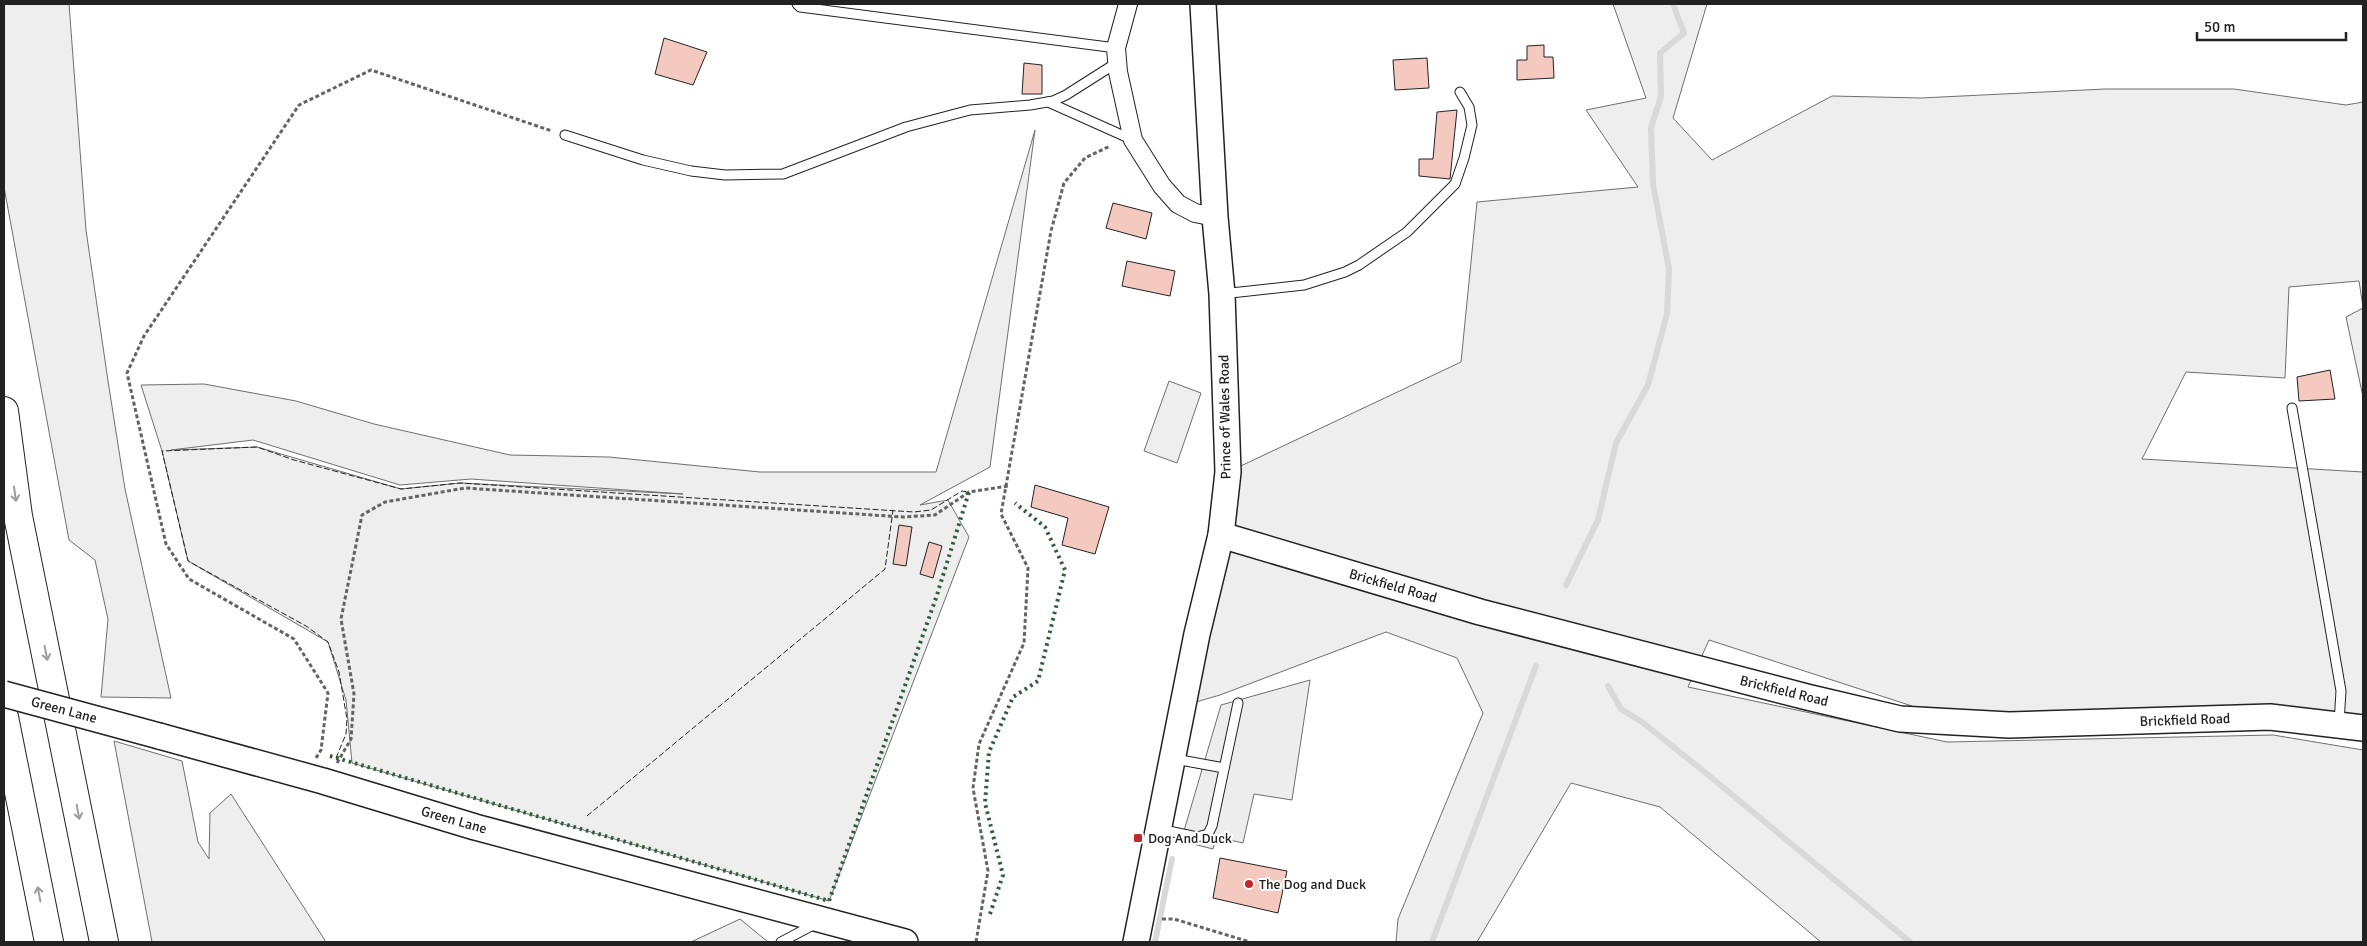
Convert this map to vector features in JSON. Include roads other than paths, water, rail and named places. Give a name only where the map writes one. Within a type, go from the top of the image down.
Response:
[{"type":"highway","points":[[4,410],[18,516],[104,942]]},
{"type":"highway","points":[[4,718],[49,942]]},
{"type":"street","points":[[1128,4],[1117,55],[1133,140],[1162,186],[1178,204],[1195,213],[1215,217]]},
{"type":"street","name":"Prince of Wales Road","points":[[1136,942],[1197,634],[1221,535],[1228,472],[1222,294],[1215,217],[1203,4]]},
{"type":"street","name":"Brickfield Road","points":[[1221,535],[1480,612],[1807,697],[1900,719],[2009,725],[2270,717],[2351,726]]},
{"type":"street","name":"Green Lane","points":[[4,694],[314,779],[475,827],[905,942]]},
{"type":"lane","points":[[798,4],[800,7],[1117,55]]},
{"type":"lane","points":[[565,135],[643,160],[691,171],[725,175],[783,174],[906,127],[970,110],[1048,102],[1066,95],[1117,55]]},
{"type":"lane","points":[[1222,294],[1304,285],[1345,272],[1359,265],[1407,232],[1455,184],[1472,125],[1469,107],[1460,92]]},
{"type":"lane","points":[[1048,102],[1133,140]]},
{"type":"lane","points":[[2292,408],[2341,691],[2351,726]]},
{"type":"lane","points":[[1159,829],[1197,837],[1208,834],[1238,703]]},
{"type":"lane","points":[[1172,758],[1224,768]]},
{"type":"lane","points":[[781,942],[822,920]]},
{"type":"waterway","points":[[1566,585],[1598,520],[1616,443],[1648,385],[1667,314],[1669,269],[1653,184],[1651,128],[1661,96],[1660,53],[1684,33],[1673,4]]},
{"type":"waterway","points":[[1432,942],[1536,666]]},
{"type":"waterway","points":[[1608,686],[1621,709],[1642,722],[1696,765],[1910,942]]},
{"type":"waterway","points":[[1155,942],[1172,859]]},
{"type":"place","name":"Dog And Duck","points":[[1138,838]]},
{"type":"place","name":"The Dog and Duck","points":[[1249,884]]}]
